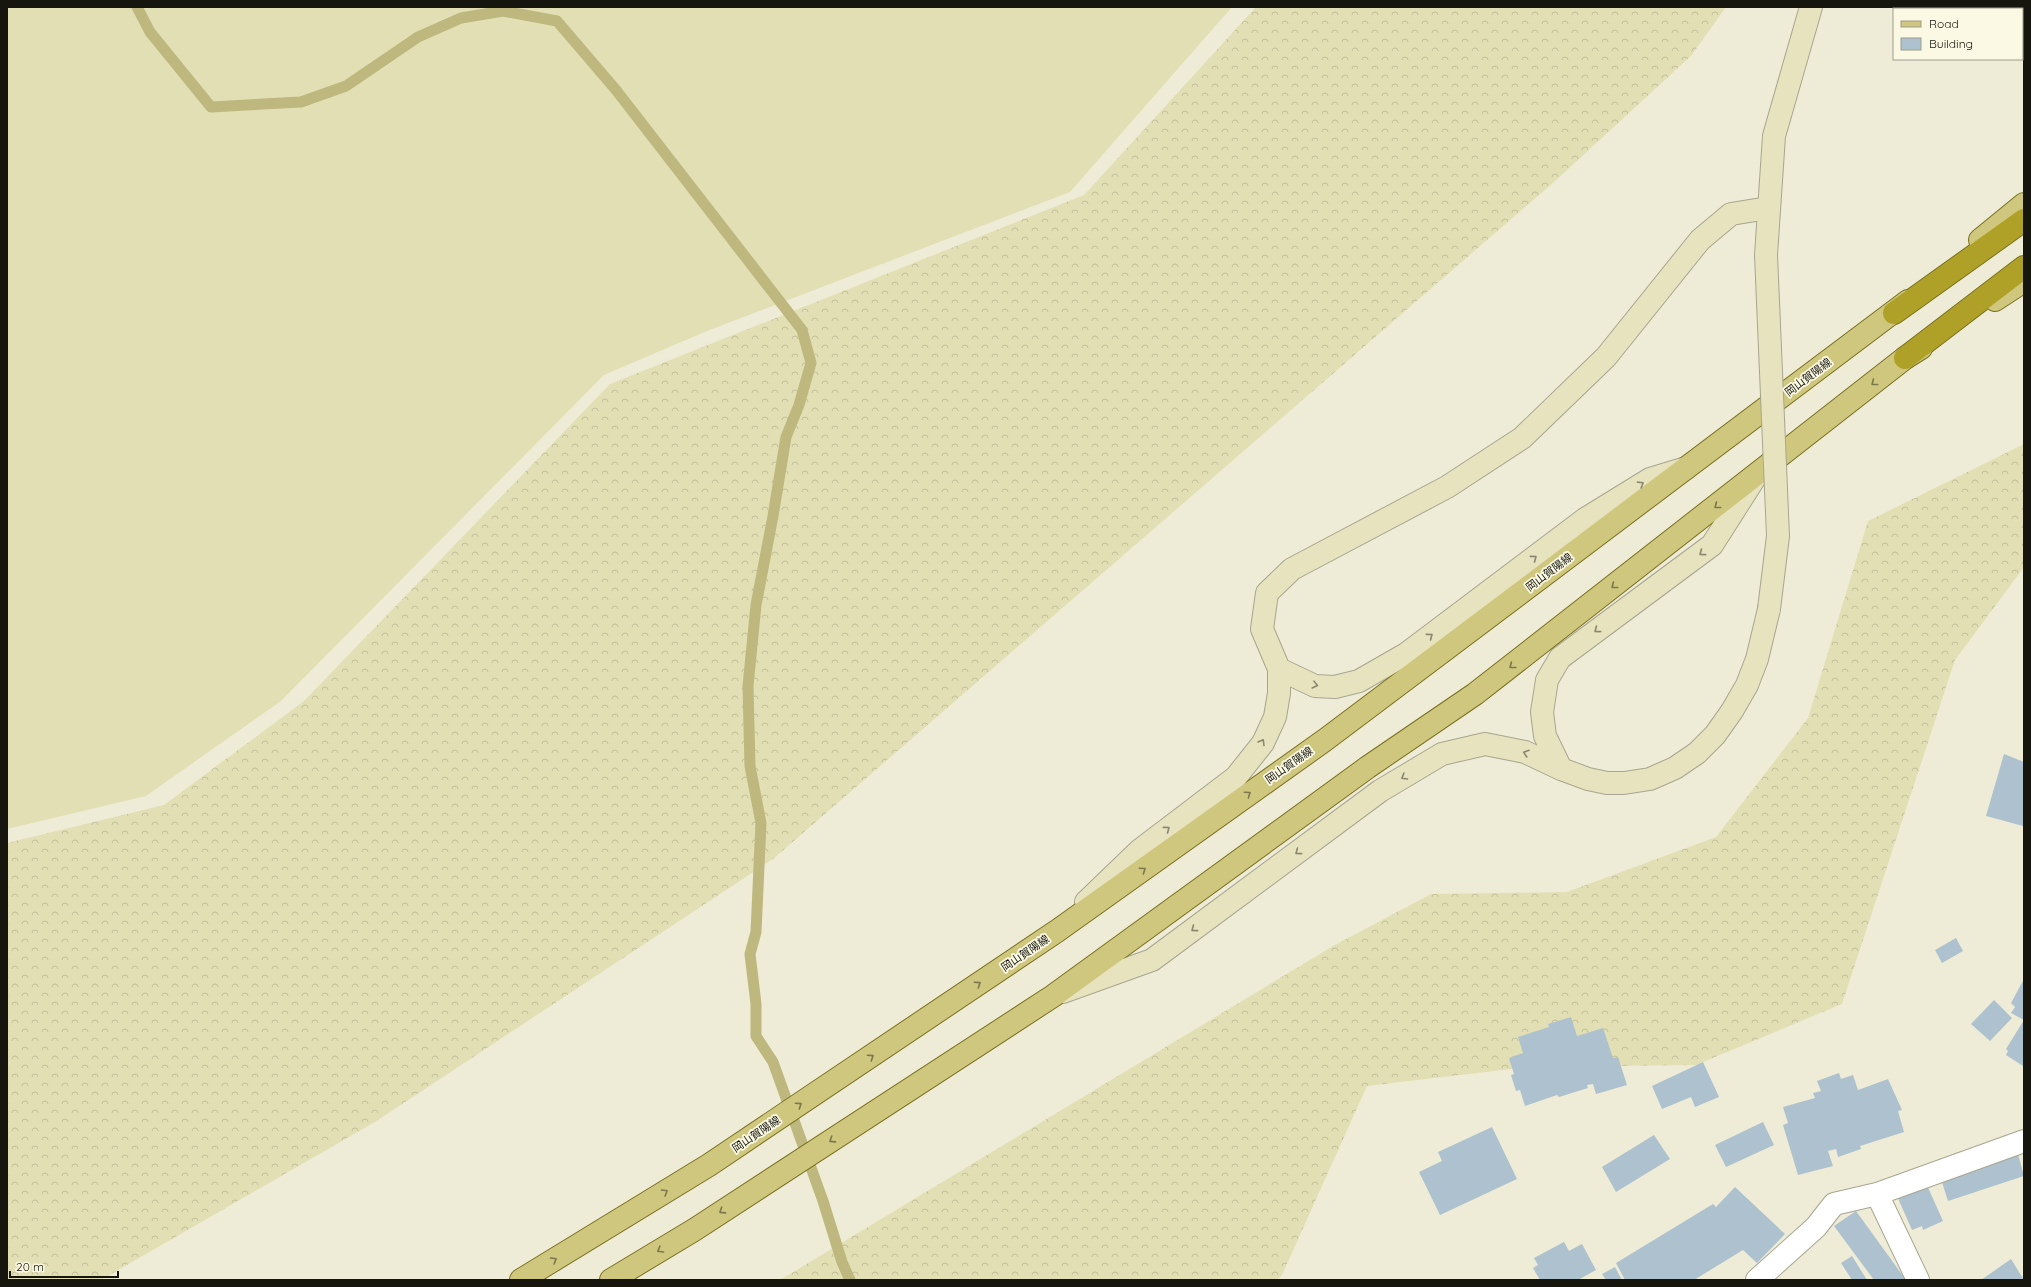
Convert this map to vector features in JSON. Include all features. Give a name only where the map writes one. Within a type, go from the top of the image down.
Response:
[{"type":"highway","points":[[1894,313],[2024,220]]},
{"type":"highway","points":[[1905,358],[2024,267]]},
{"type":"main road","name":"岡山賀陽線","points":[[521,1280],[709,1165],[1057,931],[1325,740],[1894,313],[2024,204]]},
{"type":"main road","points":[[611,1280],[694,1230],[1053,996],[1368,767],[1475,694],[1756,476],[1905,358],[2024,281]]},
{"type":"street","points":[[1053,996],[1152,960],[1380,791],[1442,754],[1485,744],[1525,752],[1561,769],[1588,778],[1607,783],[1624,783],[1650,779],[1675,768],[1697,753],[1715,735],[1732,711],[1747,685],[1757,659],[1769,609],[1778,536],[1766,255],[1768,208],[1774,136],[1811,7]]},
{"type":"street","points":[[1057,931],[1140,850],[1236,776],[1263,742],[1275,717],[1279,693],[1279,669],[1262,629],[1266,593],[1292,569],[1447,487],[1522,438],[1606,357],[1700,240],[1730,214],[1768,208]]},
{"type":"street","points":[[1279,669],[1315,686],[1334,688],[1359,681],[1406,654],[1585,519],[1650,479],[1689,467]]},
{"type":"street","points":[[1561,769],[1545,736],[1542,712],[1546,680],[1560,658],[1712,545],[1756,476]]},
{"type":"street","points":[[1757,1280],[1816,1227],[1834,1204],[1877,1194],[2024,1141]]},
{"type":"street","points":[[1877,1194],[1918,1280]]},
{"type":"green space","points":[[7,7],[1232,7],[1070,192],[707,331],[604,375],[281,701],[146,796],[7,829]]},
{"type":"green space","points":[[1256,7],[1726,7],[1691,56],[1554,182],[773,859],[375,1122],[101,1280],[7,1280],[7,843],[164,805],[304,701],[610,384],[1084,195]]},
{"type":"green space","points":[[2024,444],[2024,567],[1955,660],[1842,1004],[1696,1065],[1529,1067],[1367,1086],[1282,1275],[1277,1280],[780,1280],[1333,946],[1431,894],[1567,892],[1716,837],[1808,718],[1868,521]]},
{"type":"building","points":[[2004,754],[2024,762],[2023,826],[1986,816]]},
{"type":"building","points":[[1956,938],[1963,951],[1942,963],[1935,950]]},
{"type":"building","points":[[2024,979],[2024,1020],[2011,1013],[2015,1007],[2011,1003]]},
{"type":"building","points":[[1994,1000],[2012,1018],[1990,1041],[1971,1024]]},
{"type":"building","points":[[1571,1017],[1577,1036],[1603,1028],[1613,1058],[1618,1057],[1627,1085],[1596,1094],[1593,1084],[1587,1085],[1588,1088],[1559,1097],[1557,1095],[1525,1106],[1520,1090],[1516,1091],[1511,1075],[1514,1074],[1509,1058],[1523,1053],[1518,1037],[1549,1027],[1548,1024]]},
{"type":"building","points":[[2024,1020],[2023,1066],[2006,1055],[2008,1051],[2006,1049]]},
{"type":"building","points":[[1703,1062],[1719,1097],[1695,1107],[1691,1097],[1662,1109],[1652,1086]]},
{"type":"building","points":[[1839,1073],[1841,1079],[1853,1075],[1858,1090],[1888,1079],[1902,1110],[1898,1111],[1904,1132],[1860,1146],[1861,1149],[1838,1157],[1836,1149],[1828,1151],[1833,1166],[1798,1175],[1783,1125],[1788,1123],[1783,1107],[1815,1098],[1813,1093],[1821,1091],[1817,1081]]},
{"type":"building","points":[[1763,1122],[1774,1145],[1726,1167],[1715,1145]]},
{"type":"building","points":[[1492,1127],[1517,1179],[1440,1215],[1419,1172],[1442,1161],[1438,1152]]},
{"type":"building","points":[[1654,1135],[1670,1159],[1616,1192],[1602,1167]]},
{"type":"building","points":[[2018,1154],[2024,1176],[1948,1201],[1941,1179]]},
{"type":"building","points":[[1926,1183],[1943,1221],[1923,1230],[1922,1226],[1912,1230],[1897,1196]]},
{"type":"building","points":[[1735,1187],[1785,1234],[1757,1263],[1743,1250],[1694,1280],[1625,1280],[1616,1263],[1713,1204],[1716,1207]]},
{"type":"building","points":[[1856,1211],[1906,1280],[1874,1280],[1834,1226]]},
{"type":"building","points":[[1564,1242],[1569,1251],[1582,1244],[1596,1270],[1578,1280],[1540,1280],[1533,1268],[1538,1265],[1534,1258]]},
{"type":"building","points":[[1852,1256],[1867,1280],[1852,1280],[1841,1263]]},
{"type":"building","points":[[2011,1259],[2024,1280],[1981,1280]]},
{"type":"building","points":[[1615,1267],[1622,1280],[1606,1280],[1602,1274]]},
{"type":"waterway","points":[[137,7],[150,32],[211,107],[301,102],[346,86],[418,37],[461,18],[503,11],[557,21],[616,90],[802,330],[811,363],[799,405],[786,437],[756,605],[748,686],[750,766],[761,823],[756,932],[750,954],[756,1004],[756,1036],[773,1062],[823,1201],[842,1262],[850,1280]]}]
